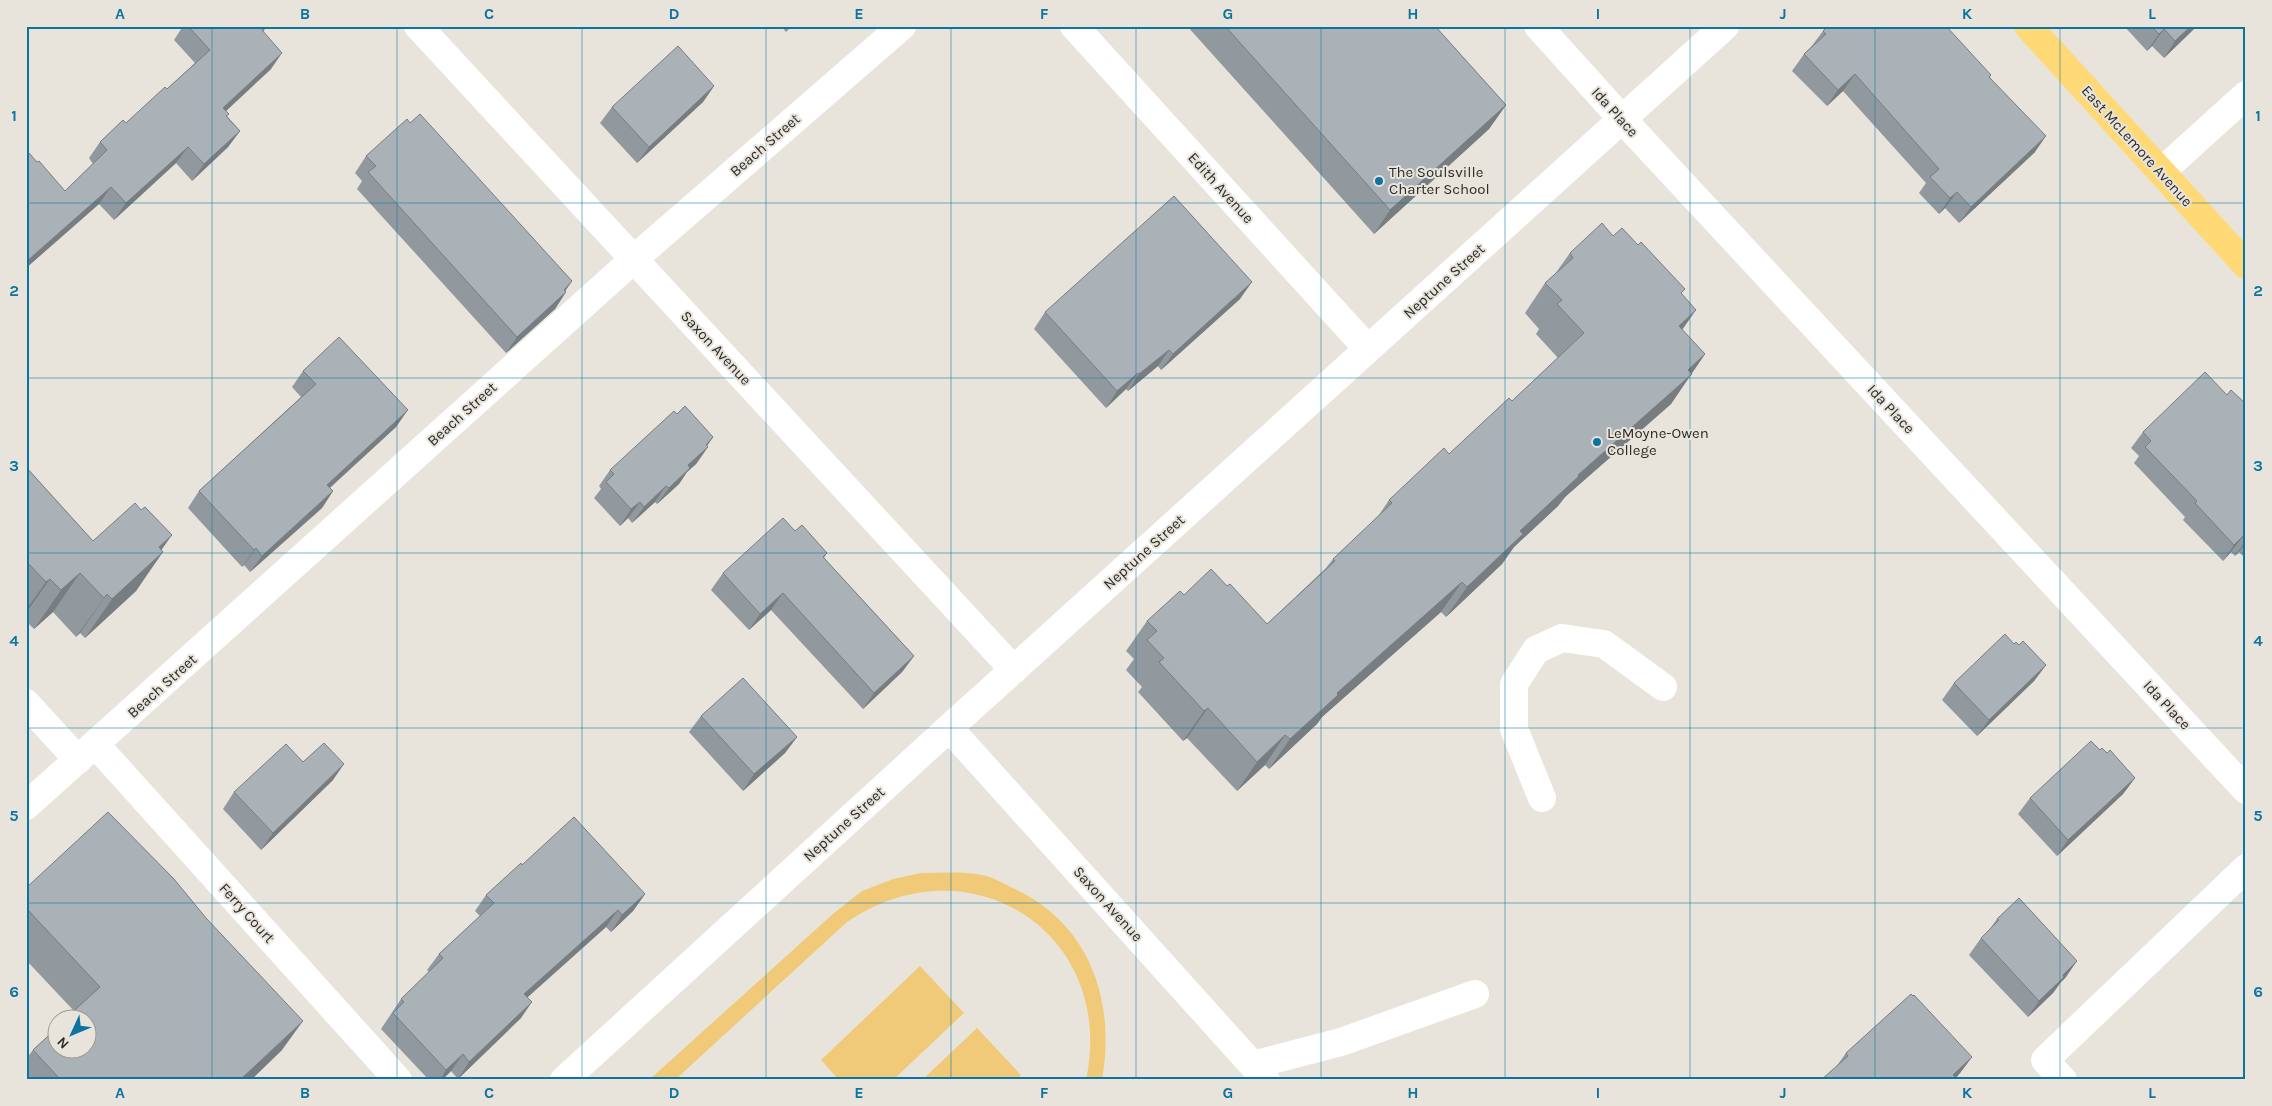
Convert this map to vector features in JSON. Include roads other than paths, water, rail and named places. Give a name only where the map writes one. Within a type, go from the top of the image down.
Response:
[{"type":"main road","name":"East McLemore Avenue","points":[[2028,26],[2161,172],[2243,257]]},
{"type":"street","name":"Saxon Avenue","points":[[418,26],[1014,670]]},
{"type":"street","name":"Beach Street","points":[[26,806],[634,259],[902,26]]},
{"type":"street","name":"Edith Avenue","points":[[1074,26],[1368,349]]},
{"type":"street","name":"Ida Place","points":[[1538,26],[1623,120],[2246,790]]},
{"type":"street","name":"Neptune Street","points":[[564,1080],[949,728],[1725,26]]},
{"type":"street","points":[[2161,172],[2246,95]]},
{"type":"street","points":[[1542,798],[1514,729],[1514,684],[1536,650],[1562,638],[1604,644],[1663,687]]},
{"type":"street","name":"Ferry Court","points":[[26,703],[87,753],[398,1080]]},
{"type":"street","name":"Saxon Avenue","points":[[949,728],[1260,1072]]},
{"type":"street","points":[[2063,1080],[2045,1060],[2246,868]]},
{"type":"street","points":[[1260,1072],[1475,994]]},
{"type":"place","name":"The Soulsville Charter School","points":[[1379,181]]},
{"type":"place","name":"LeMoyne-Owen College","points":[[1597,442]]}]
